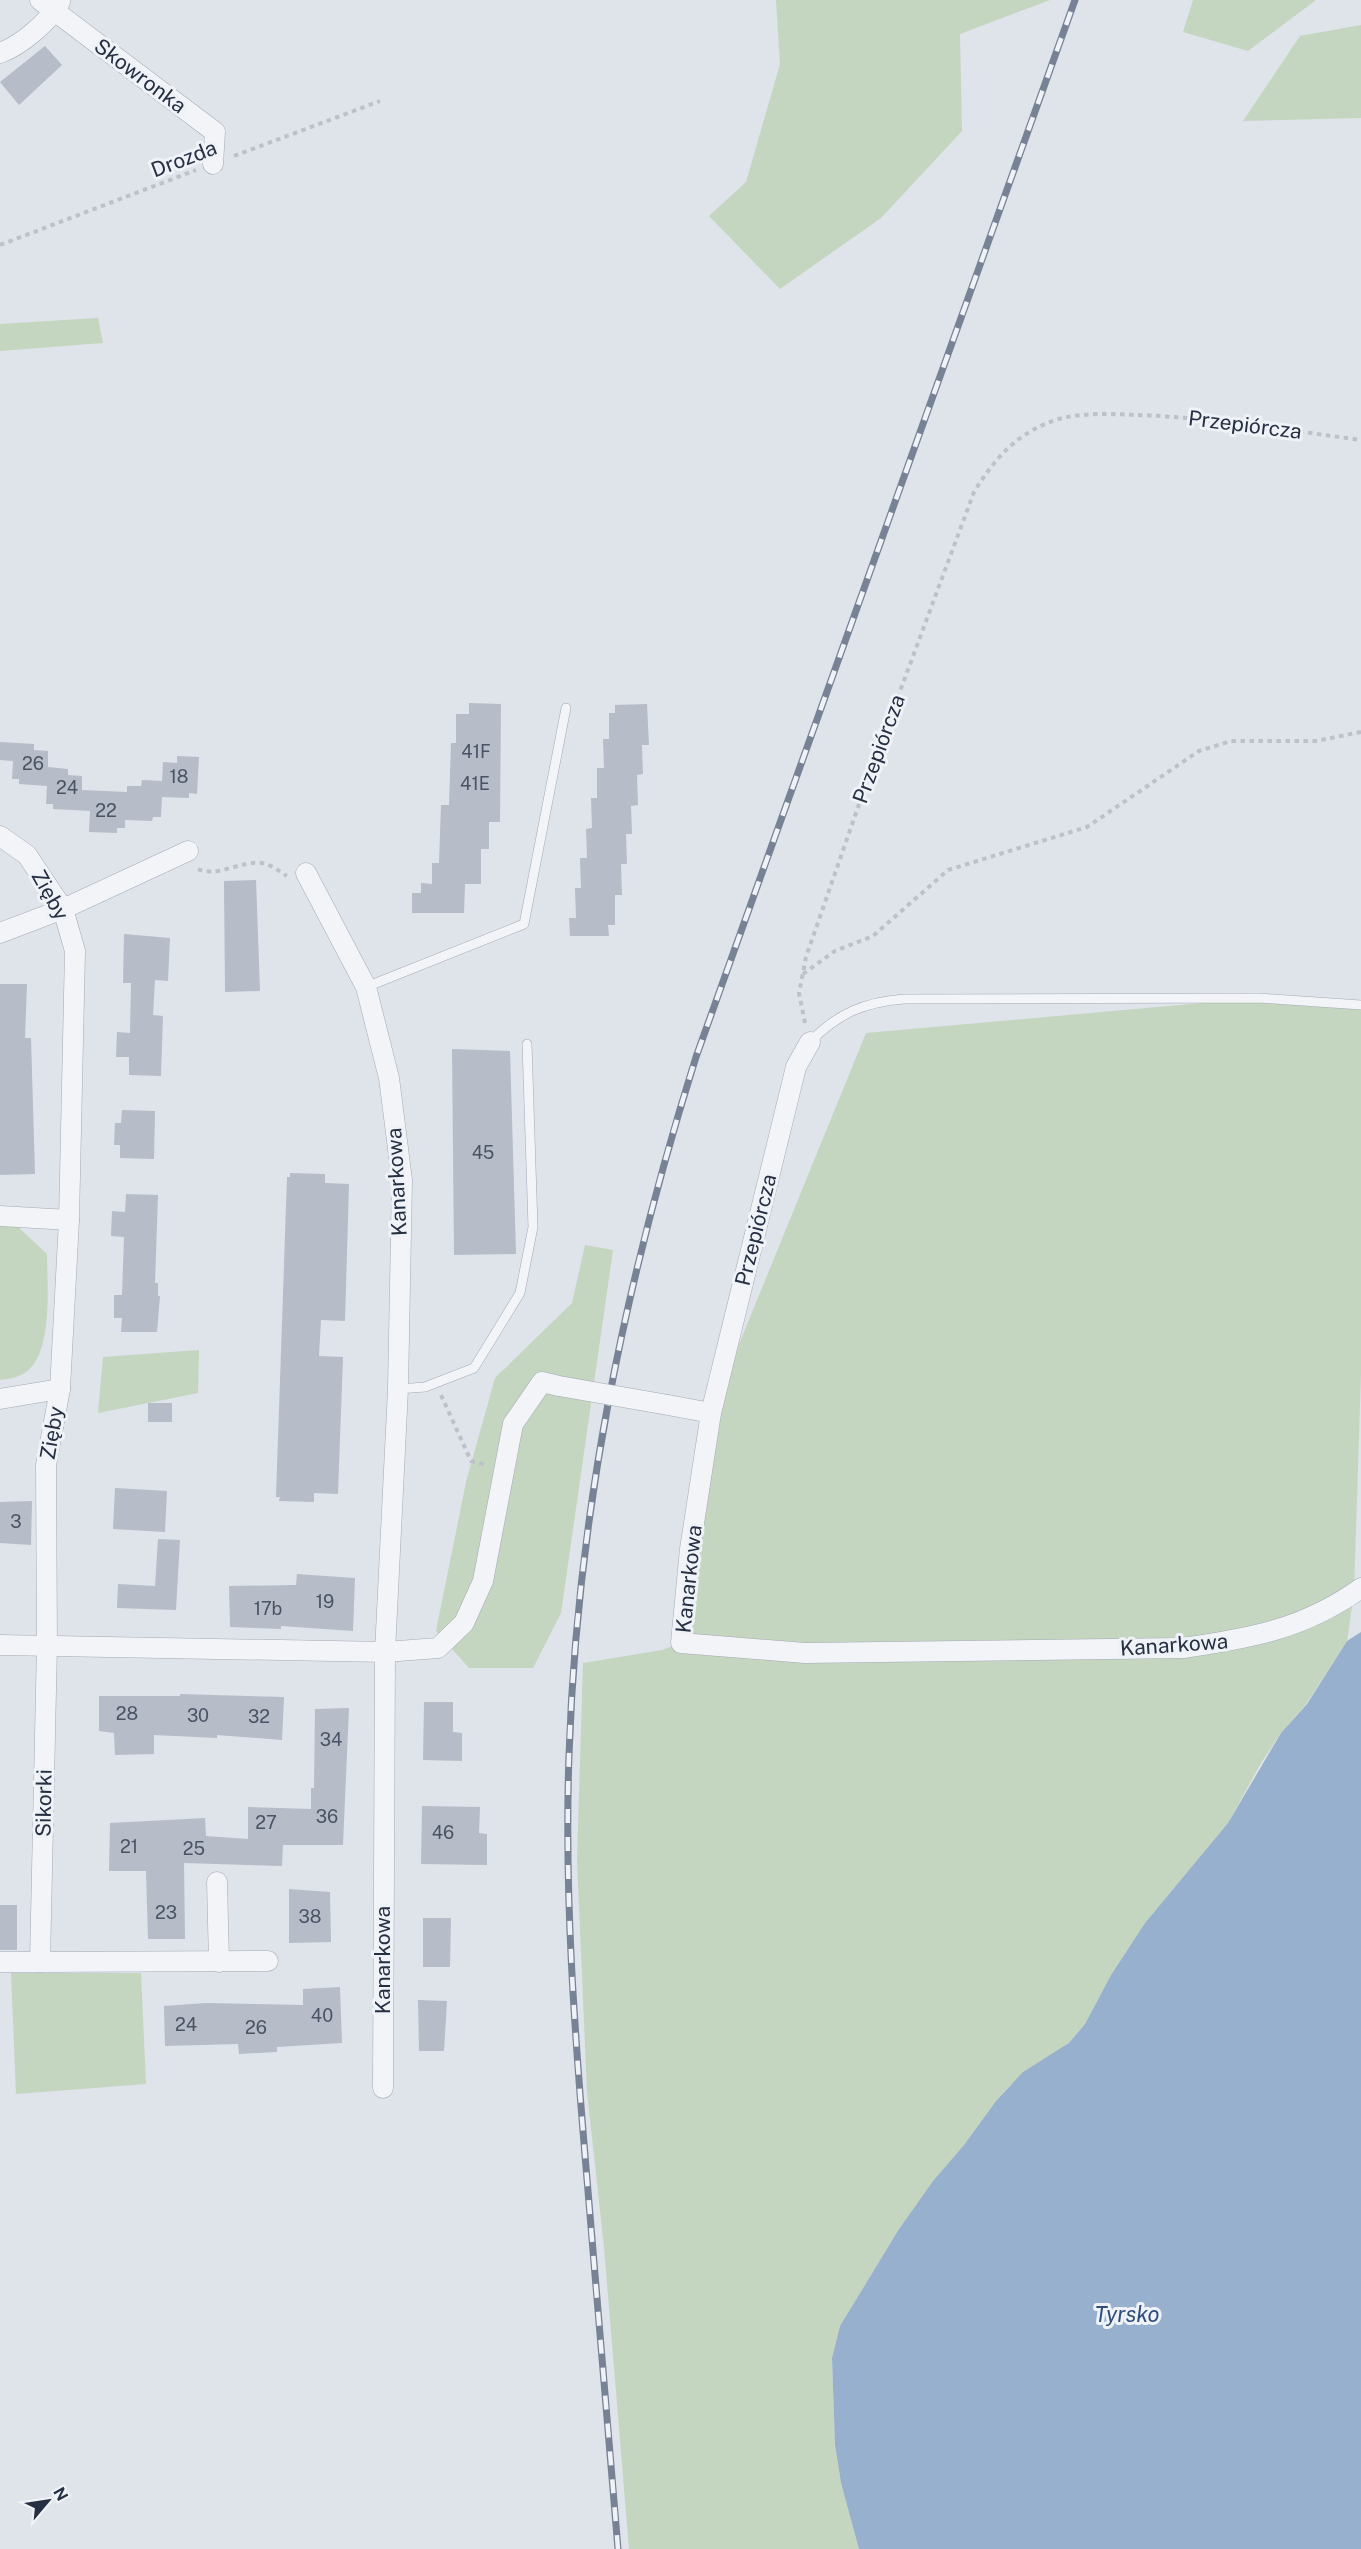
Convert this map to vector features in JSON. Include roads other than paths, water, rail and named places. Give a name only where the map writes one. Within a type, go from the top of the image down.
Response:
[{"type":"street","points":[[0,53],[13,48],[52,4]]},
{"type":"street","name":"Skowronka","points":[[52,4],[215,132],[213,164]]},
{"type":"street","name":"Zięby","points":[[0,836],[27,855],[63,909],[75,951],[69,1220],[60,1389],[46,1465],[47,1645]]},
{"type":"street","points":[[0,933],[63,909],[182,854]]},
{"type":"street","name":"Kanarkowa","points":[[308,877],[366,987],[389,1078],[402,1180],[398,1389],[385,1652],[383,2088]]},
{"type":"street","name":"Przepiórcza","points":[[711,1413],[796,1067],[810,1042]]},
{"type":"street","points":[[0,1216],[69,1220]]},
{"type":"street","points":[[0,1645],[385,1652],[438,1648],[464,1623],[483,1581],[513,1424],[542,1382],[711,1413]]},
{"type":"street","points":[[0,1399],[60,1389]]},
{"type":"street","name":"Kanarkowa","points":[[711,1413],[690,1549],[681,1643],[805,1653],[1183,1648],[1242,1639],[1306,1622],[1361,1588]]},
{"type":"street","name":"Sikorki","points":[[40,1962],[47,1645]]},
{"type":"street","points":[[217,1882],[219,1962]]},
{"type":"street","points":[[0,1962],[268,1961]]},
{"type":"lane","points":[[366,987],[524,924],[567,708]]},
{"type":"lane","points":[[810,1042],[828,1023],[853,1008],[876,1001],[904,999],[1259,998],[1361,1005]]},
{"type":"lane","points":[[398,1389],[425,1387],[474,1368],[520,1293],[533,1227],[527,1044]]},
{"type":"water","name":"Tyrsko","points":[[1361,1632],[1361,2549],[859,2549],[841,2483],[835,2445],[832,2358],[840,2326],[899,2229],[933,2181],[964,2145],[996,2101],[1023,2072],[1069,2043],[1085,2024],[1111,1975],[1145,1923],[1228,1823],[1281,1733],[1307,1704],[1347,1641]]},
{"type":"railway","points":[[618,2549],[578,2073],[568,1861],[569,1755],[574,1665],[582,1576],[608,1402],[647,1229],[696,1057],[1075,0]]}]
